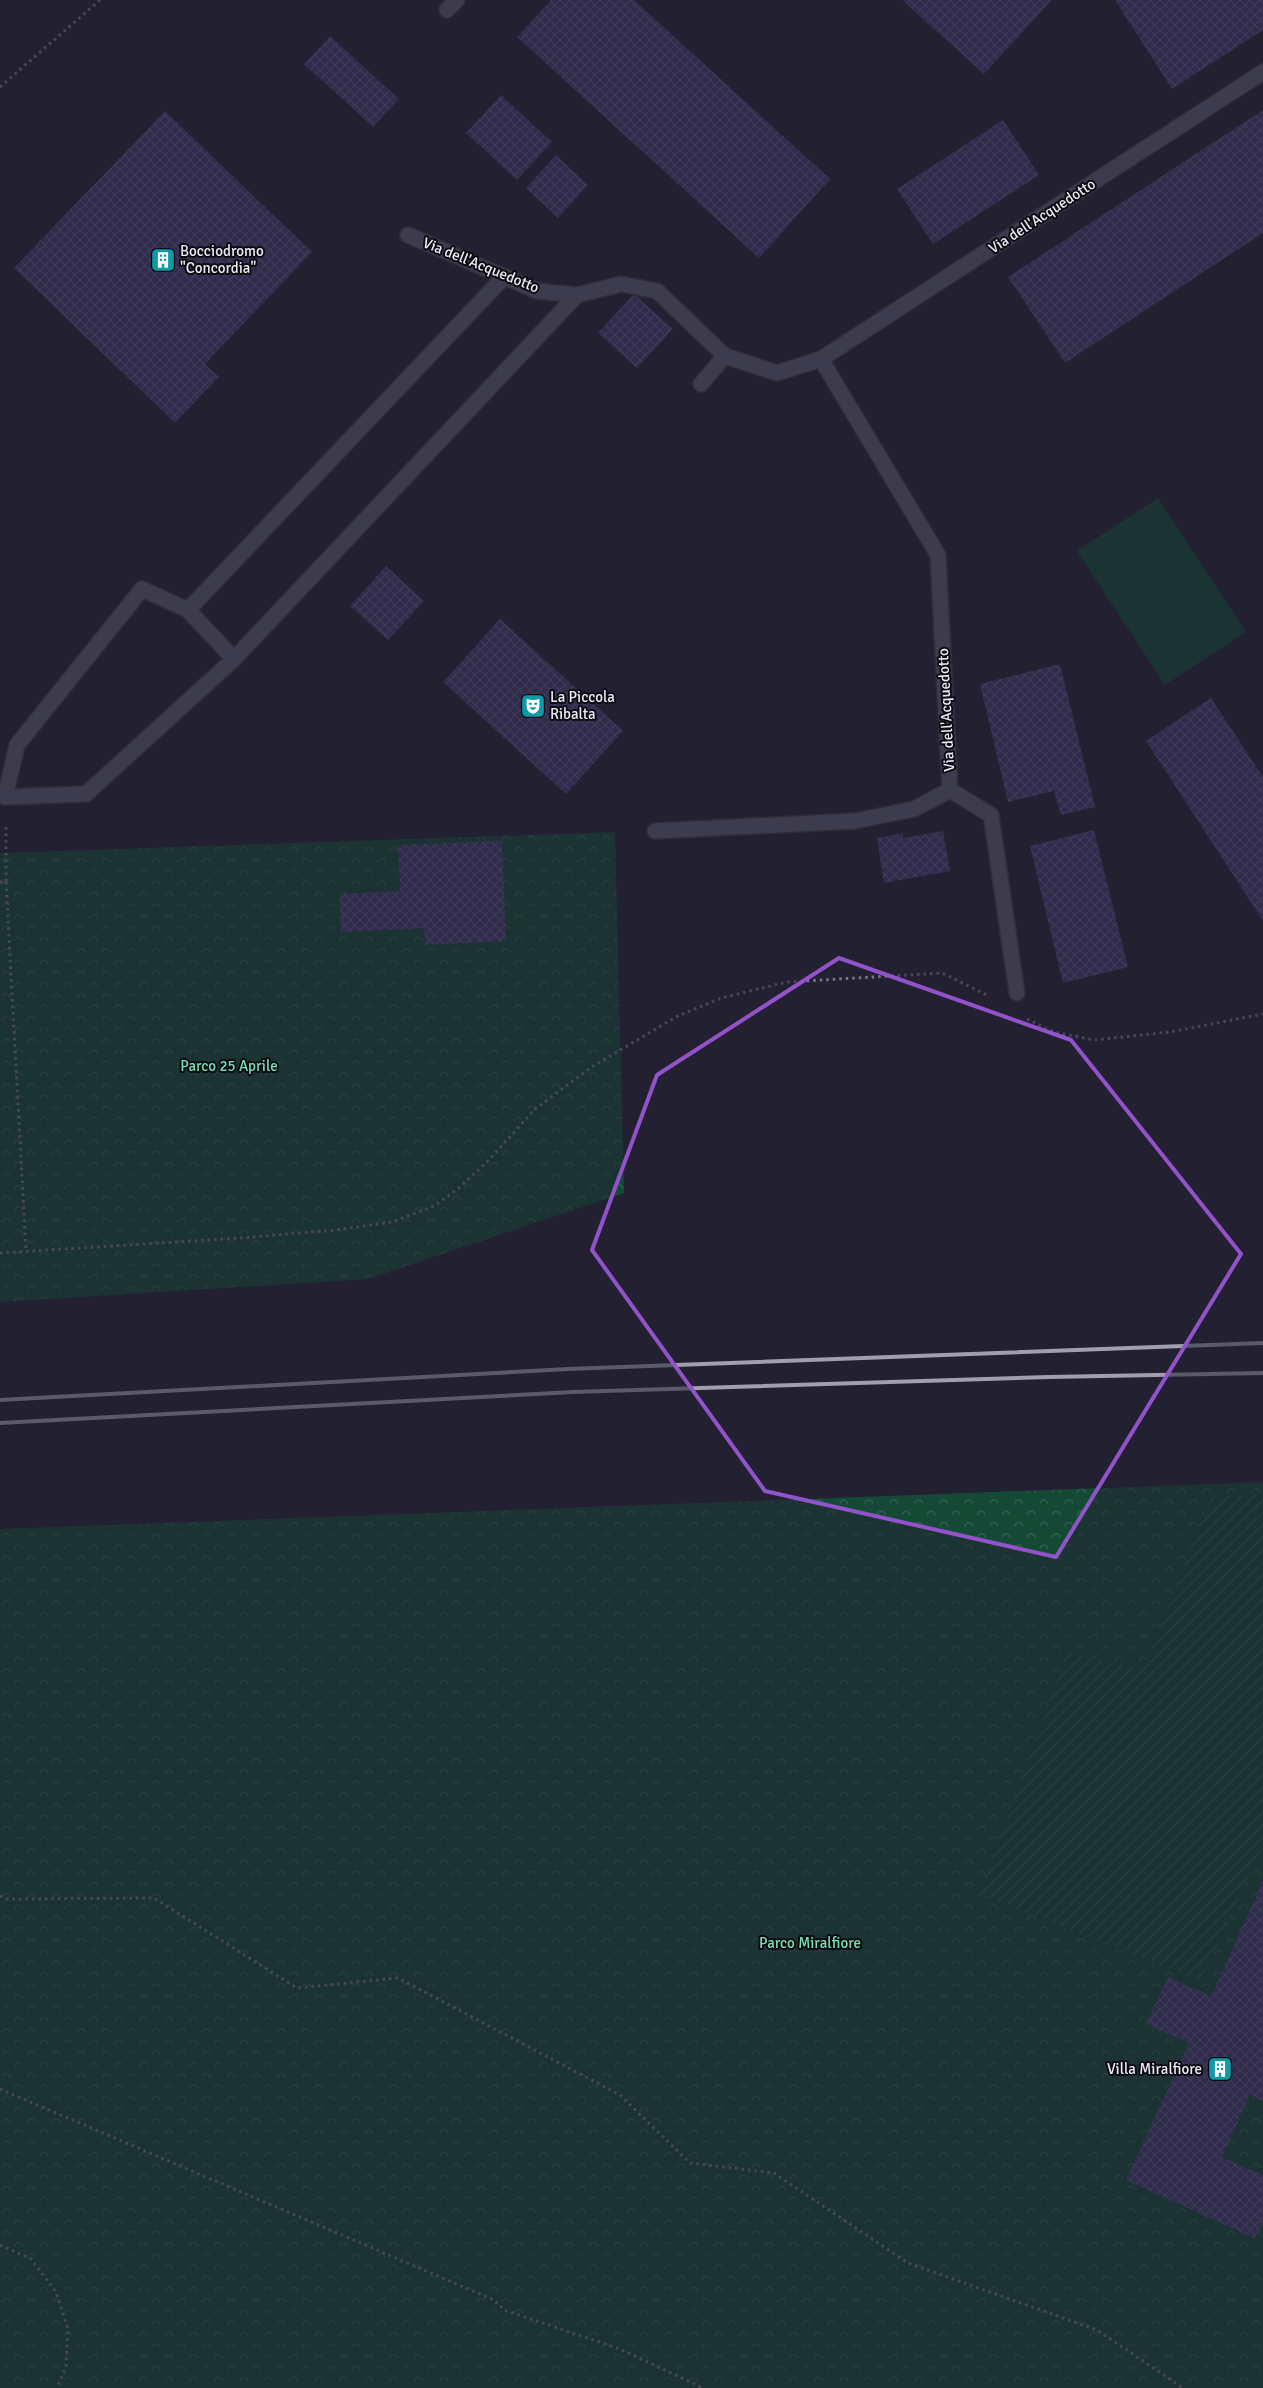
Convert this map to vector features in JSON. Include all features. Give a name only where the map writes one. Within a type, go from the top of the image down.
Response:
[{"type":"street","name":"Via dell'Acquedotto","points":[[408,235],[537,291],[577,295],[621,284],[658,291],[726,356],[777,373],[821,359],[1263,72]]},
{"type":"street","points":[[188,610],[504,276]]},
{"type":"street","points":[[234,660],[188,610],[142,589],[17,744],[5,797],[86,794],[234,660],[577,295]]},
{"type":"street","points":[[701,384],[726,356]]},
{"type":"street","name":"Via dell'Acquedotto","points":[[655,831],[856,821],[914,809],[950,790],[938,554],[821,359]]},
{"type":"street","points":[[950,790],[991,815],[1017,993]]},
{"type":"path","points":[[0,88],[100,0]]},
{"type":"path","points":[[5,797],[6,882],[26,1251]]},
{"type":"path","points":[[0,882],[6,882]]},
{"type":"path","points":[[0,1253],[240,1238],[336,1230],[392,1222],[434,1206],[459,1188],[489,1160],[535,1108],[593,1066],[676,1017],[721,998],[787,982],[942,973],[996,1000]]},
{"type":"path","points":[[1021,1016],[1054,1032],[1094,1040],[1170,1032],[1263,1014]]},
{"type":"path","points":[[0,1896],[7,1899],[154,1898],[297,1988],[398,1978],[620,2095],[690,2163],[774,2173],[908,2262],[1097,2330],[1183,2388]]},
{"type":"path","points":[[0,2089],[494,2300],[504,2310],[620,2349],[703,2388]]},
{"type":"path","points":[[0,2245],[31,2259],[56,2292],[68,2329],[66,2367],[57,2388]]},
{"type":"highlighted area","points":[[839,958],[1071,1040],[1241,1254],[1056,1557],[765,1491],[592,1250],[657,1075]]},
{"type":"green space","points":[[1158,498],[1246,632],[1165,685],[1077,551]]},
{"type":"green space","name":"Parco 25 Aprile","points":[[615,832],[624,1193],[368,1279],[0,1302],[0,853]]},
{"type":"green space","name":"Parco Miralfiore","points":[[1263,1482],[1263,2388],[0,2388],[0,1529]]},
{"type":"green space","points":[[1263,1494],[1263,1844],[1201,1981],[979,1894],[1067,1653],[1143,1670],[1211,1497]]},
{"type":"building","points":[[551,0],[634,0],[830,179],[759,258],[517,37]]},
{"type":"building","points":[[902,0],[1050,0],[1051,1],[984,74]]},
{"type":"building","points":[[1115,0],[1263,0],[1263,30],[1172,89]]},
{"type":"building","points":[[330,36],[399,99],[373,127],[304,64]]},
{"type":"building","points":[[501,95],[552,142],[517,180],[466,133]]},
{"type":"building","points":[[1263,110],[1263,233],[1065,363],[1008,277]]},
{"type":"building","name":"Bocciodromo \"Concordia\"","points":[[165,111],[312,252],[205,364],[219,377],[175,423],[14,268]]},
{"type":"building","points":[[1003,120],[1039,175],[933,244],[897,189]]},
{"type":"building","points":[[556,155],[588,185],[558,218],[526,188]]},
{"type":"building","points":[[634,294],[673,329],[637,368],[598,333]]},
{"type":"building","points":[[386,566],[424,601],[388,640],[350,606]]},
{"type":"building","name":"La Piccola Ribalta","points":[[500,619],[623,731],[566,794],[443,682]]},
{"type":"building","points":[[1060,664],[1095,807],[1061,815],[1054,791],[1008,802],[980,684]]},
{"type":"building","points":[[1211,698],[1263,777],[1263,921],[1146,741]]},
{"type":"building","points":[[1094,830],[1128,967],[1063,983],[1030,846]]},
{"type":"building","points":[[943,831],[950,871],[884,883],[877,838],[903,833],[903,838]]},
{"type":"building","points":[[502,841],[506,941],[425,945],[424,928],[341,932],[339,894],[400,891],[398,845]]},
{"type":"building","name":"Villa Miralfiore","points":[[1263,1881],[1263,2101],[1250,2095],[1222,2157],[1263,2175],[1263,2222],[1255,2239],[1126,2180],[1189,2043],[1146,2024],[1168,1977],[1211,1996]]},
{"type":"railway","points":[[0,1400],[568,1369],[1263,1343]]},
{"type":"railway","points":[[0,1423],[573,1392],[1049,1377],[1263,1373]]},
{"type":"place","name":"Bocciodromo \"Concordia\"","points":[[163,260]]},
{"type":"place","name":"La Piccola Ribalta","points":[[533,706]]},
{"type":"place","name":"Villa Miralfiore","points":[[1220,2069]]}]
